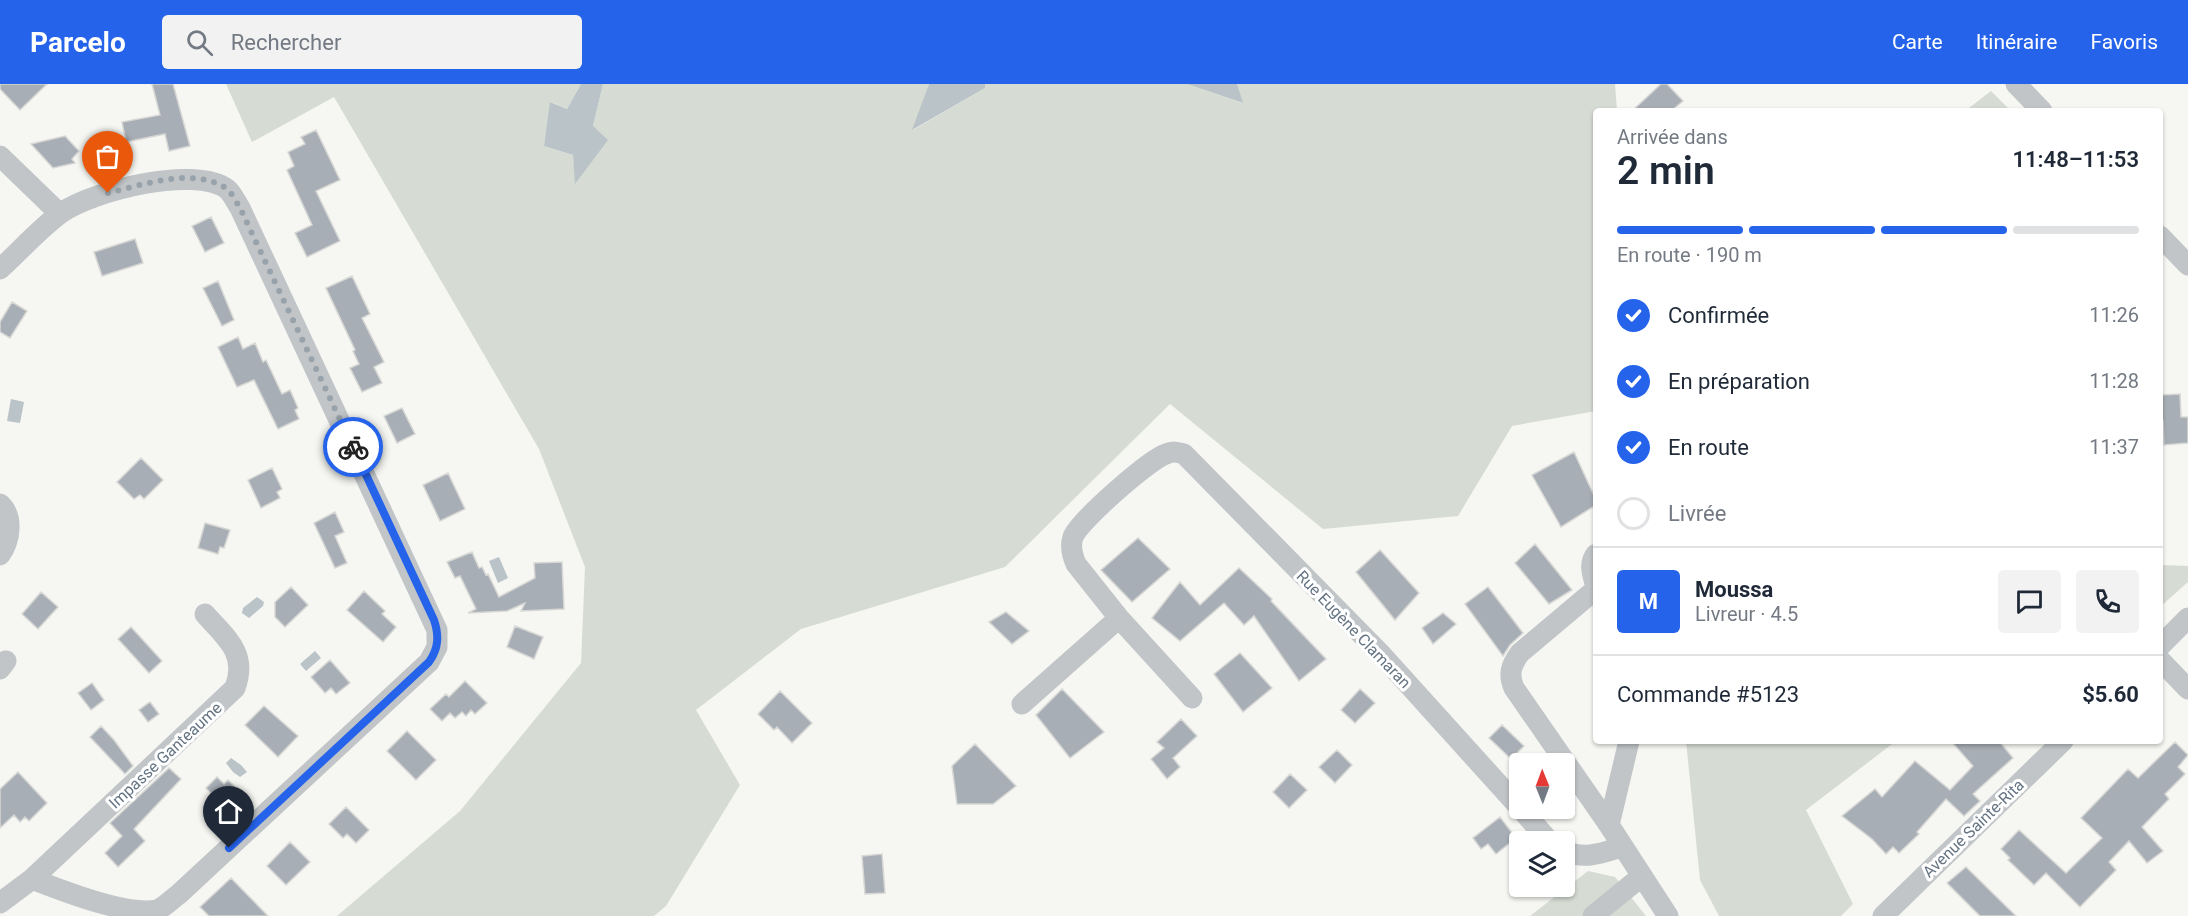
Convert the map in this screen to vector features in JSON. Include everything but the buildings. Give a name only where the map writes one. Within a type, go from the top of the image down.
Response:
[{"type":"street","points":[[2016,84],[2039,108]]},
{"type":"street","points":[[0,156],[60,214]]},
{"type":"street","points":[[0,269],[60,214],[91,197],[168,180],[191,178],[228,189],[240,208],[434,620],[438,639],[435,654],[429,662],[179,894],[159,909],[142,913],[118,911],[32,879]]},
{"type":"street","points":[[2163,239],[2188,265]]},
{"type":"street","name":"Rue Eugène Clamaran","points":[[1119,618],[1076,564],[1072,556],[1074,536],[1085,519],[1158,457],[1176,452],[1184,454],[1380,653],[1509,796]]},
{"type":"street","points":[[0,504],[5,509],[9,528],[8,540],[0,555]]},
{"type":"street","points":[[1593,558],[1591,568],[1593,576]]},
{"type":"street","points":[[1593,591],[1520,653],[1511,666],[1510,678],[1514,688],[1609,825],[1668,916]]},
{"type":"street","name":"Impasse Ganteaume","points":[[0,903],[32,879],[235,688],[239,669],[237,654],[206,614]]},
{"type":"street","points":[[1022,704],[1119,618],[1192,698]]},
{"type":"street","points":[[2163,643],[2188,618]]},
{"type":"street","points":[[2163,663],[2188,689]]},
{"type":"street","points":[[1609,825],[1628,744]]},
{"type":"street","name":"Avenue Sainte-Rita","points":[[1883,916],[2060,744]]},
{"type":"street","name":"Rue Eugène Clamaran","points":[[1530,819],[1540,831]]},
{"type":"street","points":[[1575,855],[1588,856],[1622,847]]},
{"type":"street","points":[[1593,916],[1642,876]]},
{"type":"shaded area","points":[[226,84],[581,84],[567,109],[551,102],[544,146],[573,155],[576,183],[603,84],[929,84],[913,130],[985,88],[985,84],[1187,84],[1242,103],[1237,84],[1615,84],[1617,108],[1593,108],[1593,412],[1512,426],[1458,516],[1323,529],[1170,404],[1005,567],[801,629],[696,710],[740,785],[666,906],[654,916],[337,916],[460,811],[581,663],[585,567],[539,449],[334,97],[252,142]]},
{"type":"shaded area","points":[[581,84],[603,84],[593,126],[608,140],[575,184],[573,155],[544,146],[550,102],[567,109]]},
{"type":"shaded area","points":[[929,84],[985,84],[985,88],[912,130]]},
{"type":"shaded area","points":[[1187,84],[1237,84],[1243,103]]},
{"type":"shaded area","points":[[1991,91],[2008,108],[1969,108]]},
{"type":"shaded area","points":[[11,399],[24,402],[20,423],[7,421]]},
{"type":"shaded area","points":[[499,557],[508,578],[498,583],[489,561]]},
{"type":"shaded area","points":[[2163,565],[2188,566],[2188,582],[2163,604]]},
{"type":"shaded area","points":[[257,597],[264,602],[263,606],[249,618],[242,613],[243,608]]},
{"type":"shaded area","points":[[315,651],[321,658],[306,671],[300,664]]},
{"type":"shaded area","points":[[1686,744],[1892,744],[1806,810],[1853,904],[1841,916],[1719,916],[1700,880]]},
{"type":"shaded area","points":[[231,758],[247,772],[240,777],[233,772],[226,763]]},
{"type":"shaded area","points":[[1588,871],[1615,877],[1646,916],[1530,916],[1554,897],[1575,897],[1575,881]]},
{"type":"way so far","points":[[108,193],[176,178],[191,178],[228,189],[240,208],[353,447]]},
{"type":"route","points":[[229,848],[435,654],[438,639],[434,620],[353,447]]}]
